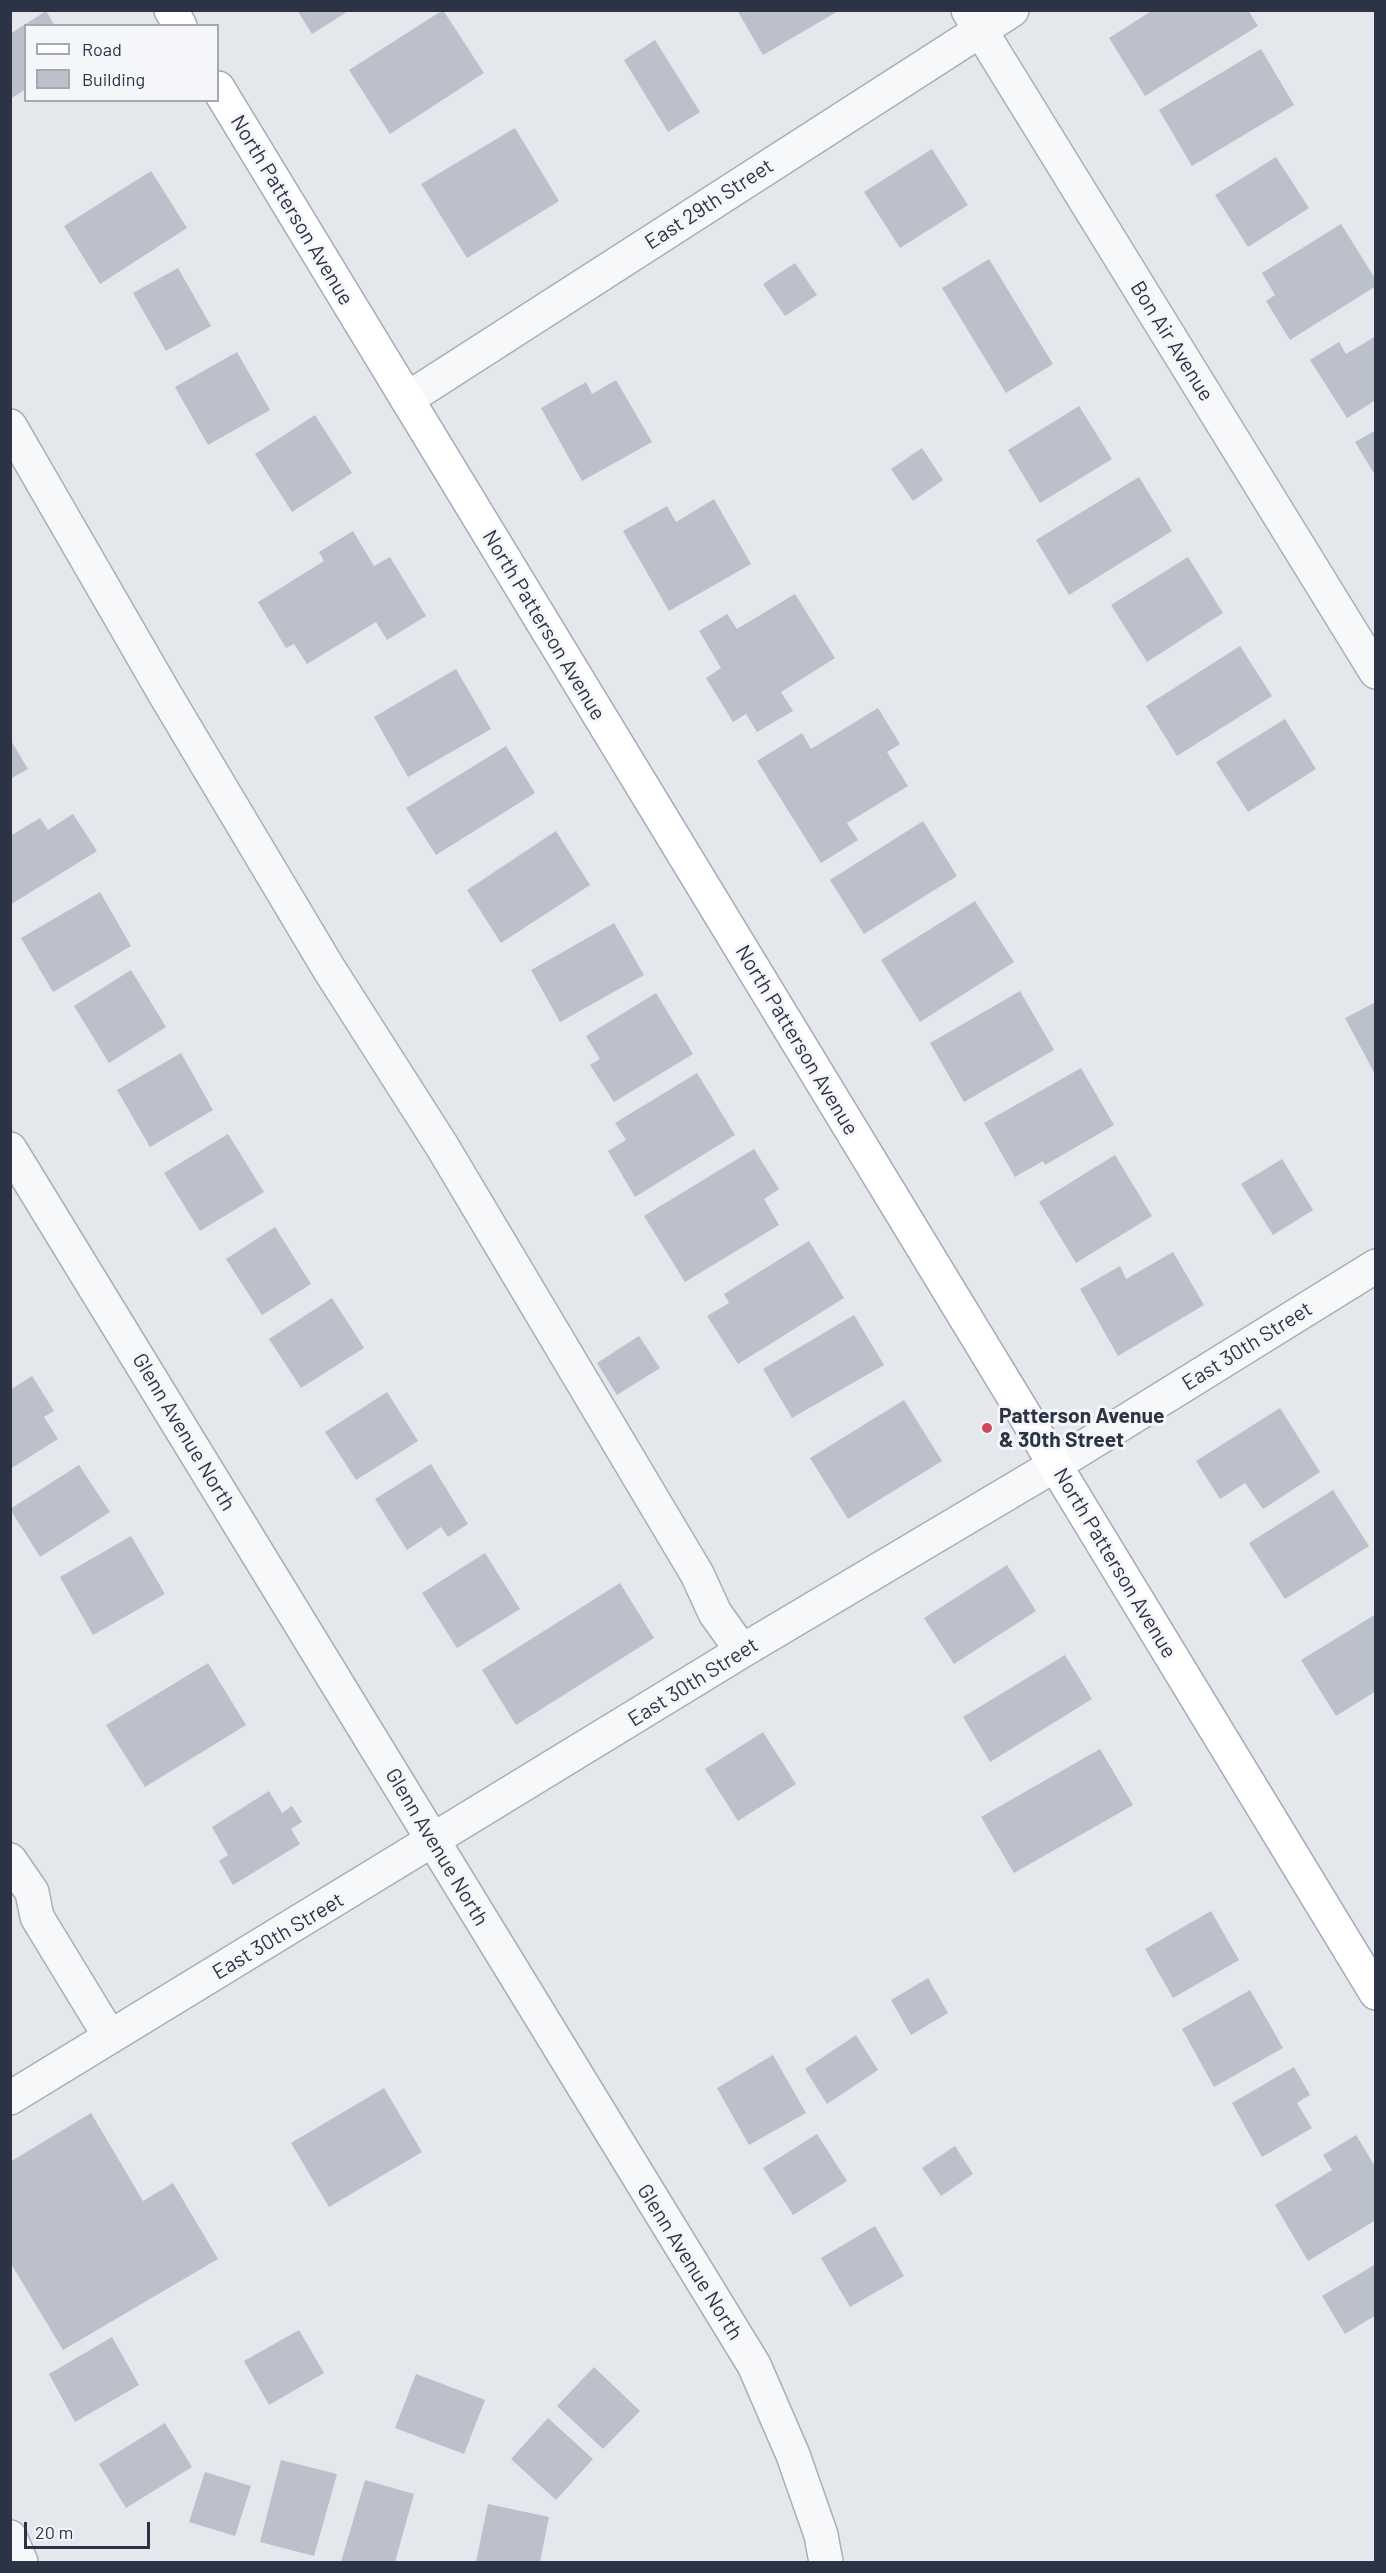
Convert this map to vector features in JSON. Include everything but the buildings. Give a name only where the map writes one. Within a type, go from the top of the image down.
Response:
[{"type":"main road","points":[[171,10],[179,24]]},
{"type":"main road","name":"North Patterson Avenue","points":[[219,89],[1376,1993]]},
{"type":"street","name":"East 29th Street","points":[[406,399],[974,20],[1012,10]]},
{"type":"street","name":"Bon Air Avenue","points":[[974,20],[1376,672]]},
{"type":"street","points":[[10,426],[178,717],[329,969],[448,1156],[697,1574],[716,1613],[742,1651]]},
{"type":"street","name":"Glenn Avenue North","points":[[10,1149],[754,2365],[793,2455],[821,2535],[826,2562]]},
{"type":"street","name":"East 30th Street","points":[[10,2098],[742,1651],[1055,1465],[1376,1266]]},
{"type":"street","points":[[10,1860],[32,1892],[37,1917],[110,2037]]},
{"type":"street","points":[[10,2537],[21,2562]]},
{"type":"place","name":"Patterson Avenue & 30th Street","points":[[987,1428]]}]
